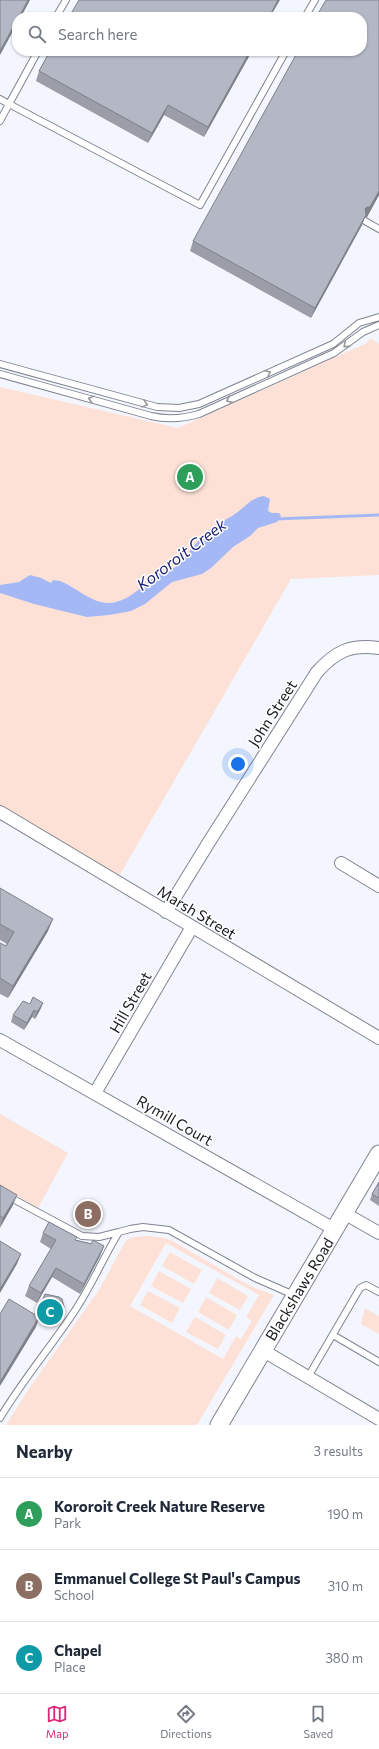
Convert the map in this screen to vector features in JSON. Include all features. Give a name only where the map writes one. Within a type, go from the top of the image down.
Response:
[{"type":"main road","name":"Blackshaws Road","points":[[219,1425],[262,1350],[379,1155]]},
{"type":"street","name":"John Street","points":[[166,912],[317,672],[328,660],[348,648],[379,648]]},
{"type":"street","name":"Marsh Street","points":[[0,812],[379,1038]]},
{"type":"street","points":[[341,863],[379,886]]},
{"type":"street","name":"Hill Street","points":[[94,1093],[192,927]]},
{"type":"street","name":"Rymill Court","points":[[0,1040],[334,1229]]},
{"type":"street","points":[[344,1213],[379,1234]]},
{"type":"street","points":[[262,1350],[379,1419]]},
{"type":"lane","points":[[59,12],[66,0]]},
{"type":"lane","points":[[308,12],[315,0]]},
{"type":"lane","points":[[0,121],[35,56]]},
{"type":"lane","points":[[0,99],[200,205],[283,56]]},
{"type":"lane","points":[[365,221],[379,229]]},
{"type":"lane","points":[[0,364],[157,407],[189,407],[199,404],[333,344],[359,323],[379,317]]},
{"type":"lane","points":[[0,374],[164,419],[177,419],[192,416],[334,353],[363,332],[379,325]]},
{"type":"lane","points":[[46,386],[48,377]]},
{"type":"lane","points":[[110,405],[113,395]]},
{"type":"lane","points":[[189,407],[192,416]]},
{"type":"lane","points":[[0,1192],[82,1236],[99,1237],[130,1228],[144,1226],[169,1230],[265,1283],[295,1295]]},
{"type":"lane","points":[[0,1418],[27,1376],[75,1312],[119,1232]]},
{"type":"lane","points":[[308,1377],[362,1286],[370,1286],[379,1292]]},
{"type":"lane","points":[[333,1335],[379,1362]]},
{"type":"shaded area","points":[[370,338],[379,344],[379,575],[291,579],[118,878],[0,808],[0,387],[178,428],[367,343]]},
{"type":"shaded area","points":[[0,1114],[68,1153],[38,1208],[0,1186]]},
{"type":"shaded area","points":[[147,1236],[171,1240],[250,1286],[274,1295],[197,1425],[6,1425],[30,1387],[99,1290],[125,1242],[132,1238]],"holes":[[[166,1243],[259,1295],[246,1317],[252,1321],[241,1339],[236,1336],[223,1359],[130,1306]]]},
{"type":"shaded area","points":[[170,1252],[202,1270],[194,1284],[162,1266]]},
{"type":"shaded area","points":[[159,1271],[191,1289],[183,1303],[151,1286]]},
{"type":"shaded area","points":[[217,1278],[248,1296],[240,1310],[209,1293]]},
{"type":"shaded area","points":[[148,1291],[180,1308],[172,1323],[140,1305]]},
{"type":"shaded area","points":[[206,1297],[237,1315],[229,1330],[198,1312]]},
{"type":"shaded area","points":[[365,1308],[379,1316],[379,1334],[361,1324]]},
{"type":"shaded area","points":[[195,1317],[226,1335],[218,1349],[186,1332]]},
{"type":"water","name":"Kororoit Creek","points":[[264,496],[270,499],[268,511],[272,513],[279,513],[281,516],[277,522],[258,528],[202,574],[172,582],[145,604],[131,611],[87,617],[34,604],[0,593],[0,585],[19,582],[30,575],[51,583],[53,580],[60,581],[90,598],[103,603],[118,602],[131,595],[162,572],[176,567],[203,535],[253,500]]},
{"type":"building","points":[[0,0],[28,0],[22,12],[12,12],[12,29],[0,51]]},
{"type":"building","points":[[79,0],[278,0],[272,12],[72,12]]},
{"type":"building","points":[[326,0],[379,0],[379,191],[370,207],[365,209],[366,215],[315,308],[193,241],[295,56],[367,56],[367,12],[319,12]]},
{"type":"building","points":[[47,56],[247,56],[208,127],[168,105],[152,133],[39,71]]},
{"type":"building","points":[[0,888],[53,919],[13,986],[0,978],[0,943],[6,946],[14,932],[0,924]]},
{"type":"building","points":[[33,997],[43,1003],[37,1012],[34,1010],[27,1023],[13,1015],[23,1001],[30,1004]]},
{"type":"building","points":[[379,1182],[379,1198],[372,1194]]},
{"type":"building","points":[[0,1185],[17,1195],[3,1218],[0,1216]]},
{"type":"building","points":[[49,1222],[77,1237],[75,1240],[91,1244],[93,1240],[104,1246],[84,1284],[56,1268],[41,1293],[29,1286],[56,1240],[43,1233]]},
{"type":"building","points":[[0,1241],[21,1254],[0,1289]]},
{"type":"building","points":[[45,1294],[62,1299],[64,1307],[61,1314],[55,1317],[41,1315],[41,1304]]},
{"type":"building","points":[[9,1299],[39,1317],[0,1382],[0,1314]]},
{"type":"waterway","name":"Kororoit Creek","points":[[275,519],[379,515]]},
{"type":"place","name":"Kororoit Creek Nature Reserve","points":[[190,477]]},
{"type":"place","name":"Emmanuel College St Paul's Campus","points":[[88,1214]]},
{"type":"place","name":"Chapel","points":[[50,1312]]}]
